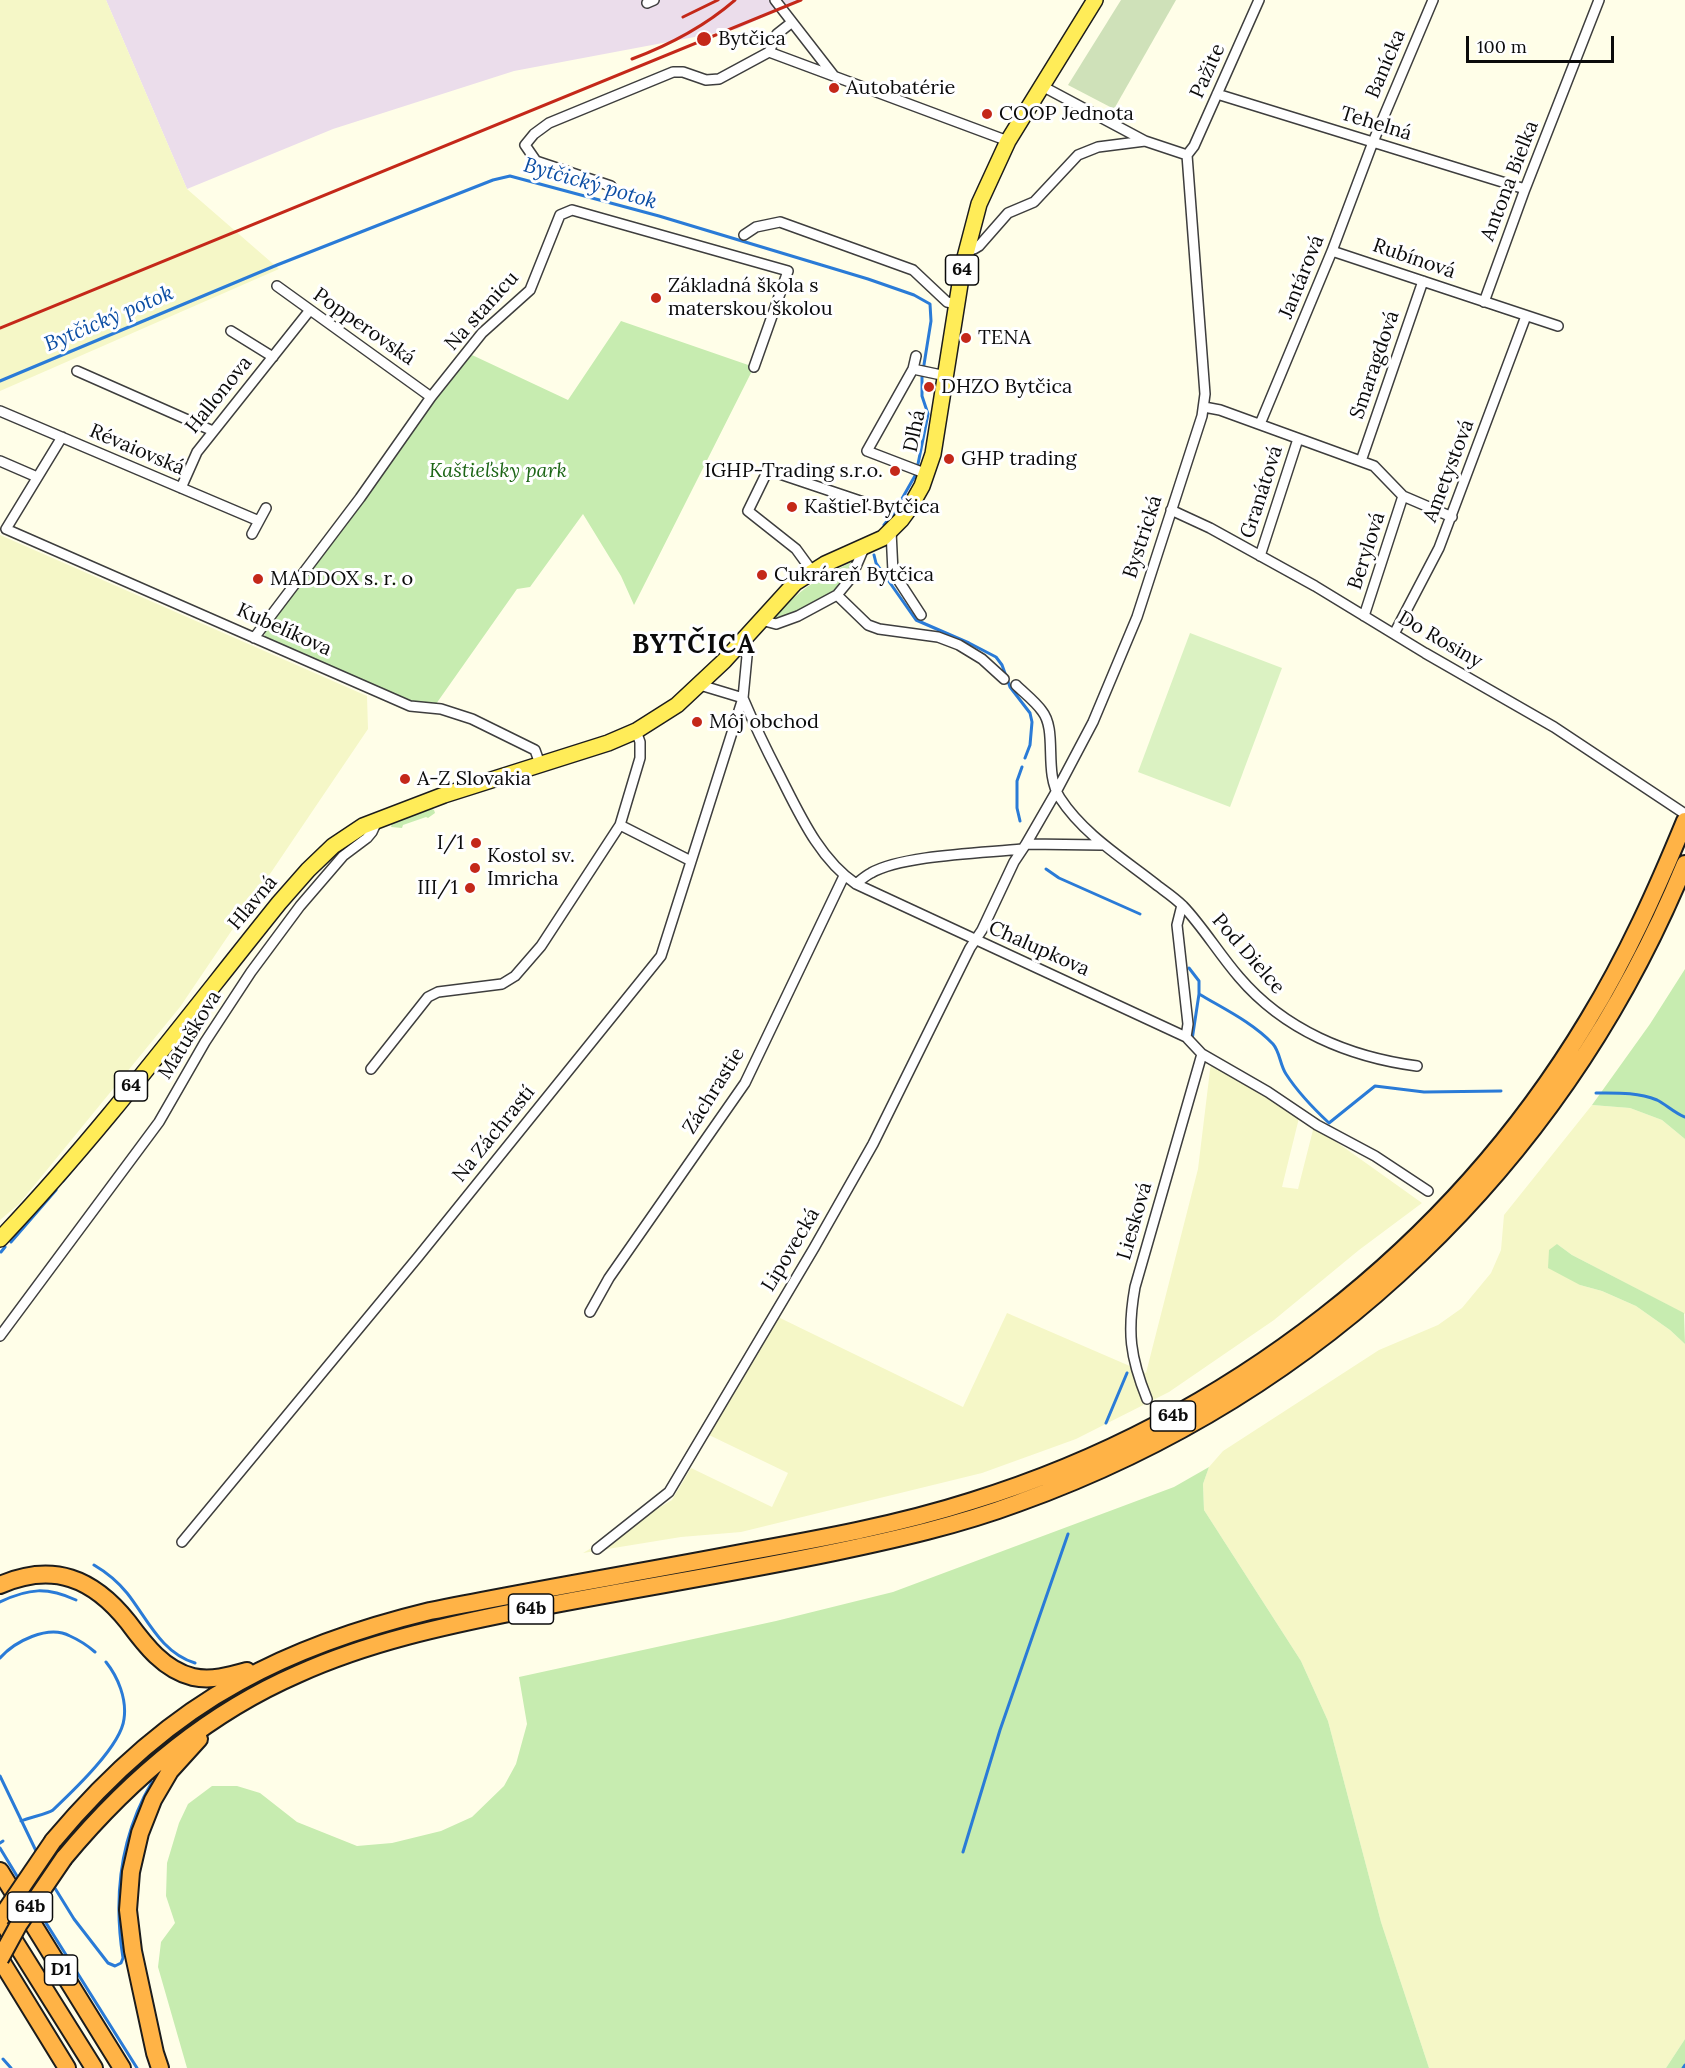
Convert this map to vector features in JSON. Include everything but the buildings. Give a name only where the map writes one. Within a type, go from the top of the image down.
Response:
[{"type":"highway","name":"64b","points":[[0,1919],[53,1841],[109,1780],[173,1726],[239,1681],[274,1665],[368,1627],[430,1611],[806,1541],[937,1512],[1011,1488],[1090,1457],[1210,1395],[1280,1350],[1362,1286],[1437,1215],[1508,1136],[1566,1055],[1608,986],[1643,916],[1685,821]]},
{"type":"highway","name":"64b","points":[[0,1959],[20,1924],[64,1858],[91,1826],[151,1767],[183,1741],[269,1688],[297,1674],[407,1635],[543,1606],[830,1553],[904,1537],[980,1516],[1017,1504],[1096,1472],[1175,1434],[1290,1363],[1356,1312],[1404,1270],[1450,1226],[1490,1181],[1558,1095],[1601,1030],[1644,953],[1685,864]]},
{"type":"highway","points":[[0,1585],[35,1575],[57,1575],[80,1581],[107,1598],[161,1660],[187,1675],[217,1678],[274,1665]]},
{"type":"highway","points":[[160,2068],[133,1951],[128,1910],[131,1872],[140,1833],[153,1800],[170,1771],[215,1721]]},
{"type":"highway","name":"D1","points":[[0,1871],[122,2068]]},
{"type":"highway","name":"D1","points":[[0,1919],[94,2068]]},
{"type":"highway","points":[[0,1959],[67,2068]]},
{"type":"main road","name":"Dlhá","points":[[636,731],[677,705],[700,685],[741,644],[795,583],[812,571],[883,538],[909,509],[920,472],[938,428],[966,251],[984,190],[1008,141],[1091,1]]},
{"type":"main road","name":"Hlavná","points":[[0,1239],[60,1172],[297,882],[343,838],[378,819],[444,795],[608,743],[636,731]]},
{"type":"street","points":[[775,0],[837,78]]},
{"type":"street","name":"Pažite","points":[[1187,154],[1194,146],[1259,0]]},
{"type":"street","name":"Banícka","points":[[1373,142],[1433,0]]},
{"type":"street","name":"Antona Bielka","points":[[1484,302],[1525,189],[1599,0]]},
{"type":"street","points":[[611,186],[536,161],[525,145],[534,134],[549,123],[672,72],[683,72],[706,80],[719,79],[769,52],[777,34],[791,23]]},
{"type":"street","points":[[769,52],[1008,141]]},
{"type":"street","points":[[1042,86],[1145,141],[1187,154]]},
{"type":"street","name":"Tehelná","points":[[1217,94],[1525,189]]},
{"type":"street","points":[[966,251],[979,246],[1008,213],[1034,202],[1078,155],[1098,147],[1145,141]]},
{"type":"street","name":"Jantárová","points":[[1260,424],[1332,251],[1373,142]]},
{"type":"street","name":"Bystrická","points":[[975,940],[1093,722],[1112,679],[1137,616],[1204,407],[1205,394],[1187,154]]},
{"type":"street","name":"Na stanicu","points":[[254,638],[360,498],[431,397],[482,333],[530,290],[560,214],[572,210],[788,271],[754,368]]},
{"type":"street","points":[[744,235],[756,227],[780,222],[913,270],[947,302],[957,304]]},
{"type":"street","name":"Rubínová","points":[[1332,251],[1484,302]]},
{"type":"street","name":"Smaragdová","points":[[1360,461],[1423,281]]},
{"type":"street","name":"Popperovská","points":[[277,286],[431,397]]},
{"type":"street","points":[[1484,302],[1558,326]]},
{"type":"street","name":"Hallonova","points":[[182,488],[197,452],[310,310]]},
{"type":"street","name":"Ametystová","points":[[1394,634],[1439,548],[1452,517],[1526,316]]},
{"type":"street","name":"Hallonova","points":[[231,331],[273,357]]},
{"type":"street","points":[[916,356],[920,370],[867,451],[920,472]]},
{"type":"street","points":[[920,370],[946,376]]},
{"type":"street","points":[[77,371],[213,431]]},
{"type":"street","points":[[83,386],[88,376]]},
{"type":"street","points":[[1204,407],[1220,410],[1374,466],[1404,496],[1452,517]]},
{"type":"street","name":"Révaiovská","points":[[0,411],[259,521]]},
{"type":"street","points":[[0,460],[37,477],[62,437]]},
{"type":"street","name":"Granátová","points":[[1260,556],[1298,439]]},
{"type":"street","points":[[812,571],[796,549],[748,511],[768,470],[888,510]]},
{"type":"street","name":"Kubelíkova","points":[[37,477],[6,529],[410,706],[441,709],[472,719],[534,750],[540,764]]},
{"type":"street","name":"Berylová","points":[[1364,616],[1404,496]]},
{"type":"street","points":[[252,534],[266,508]]},
{"type":"street","name":"Do Rosiny","points":[[1171,510],[1210,528],[1315,586],[1554,727],[1685,814]]},
{"type":"street","points":[[891,531],[893,572],[921,615]]},
{"type":"street","points":[[761,620],[776,624],[798,616],[837,595],[851,578],[864,548]]},
{"type":"street","points":[[837,595],[868,625],[879,629],[938,638],[959,645],[982,659],[1004,679]]},
{"type":"street","name":"Na Záchrastí","points":[[182,1542],[418,1257],[661,956],[743,698],[747,656],[741,644]]},
{"type":"street","points":[[700,685],[743,698]]},
{"type":"street","points":[[1016,685],[1043,711],[1048,723],[1051,772],[1056,792]]},
{"type":"street","name":"Chalupkova","points":[[743,698],[809,830],[823,852],[844,876],[856,884],[1186,1037],[1202,1054],[1268,1092],[1317,1125],[1375,1156],[1428,1191]]},
{"type":"street","points":[[371,1069],[428,997],[438,992],[502,984],[515,976],[541,946],[620,825],[640,758],[640,742],[636,731]]},
{"type":"street","name":"Pod Dielce","points":[[1056,792],[1065,806],[1103,844],[1182,905],[1239,978],[1278,1015],[1302,1031],[1336,1045],[1390,1062],[1417,1066]]},
{"type":"street","name":"Matuškova","points":[[0,1336],[159,1122],[205,1042],[251,972],[300,906],[343,856],[367,838],[378,819]]},
{"type":"street","points":[[620,825],[691,861]]},
{"type":"street","points":[[856,884],[872,872],[899,863],[1024,847],[1103,844]]},
{"type":"street","name":"Záchrastie","points":[[590,1312],[609,1278],[745,1083],[844,876]]},
{"type":"street","points":[[1182,905],[1177,925],[1188,1024],[1186,1037]]},
{"type":"street","name":"Lipovecká","points":[[597,1549],[669,1492],[852,1182],[975,940]]},
{"type":"street","name":"Liesková","points":[[1147,1399],[1132,1352],[1130,1334],[1132,1305],[1135,1287],[1202,1054]]},
{"type":"shaded area","points":[[106,0],[801,0],[737,29],[514,71],[333,129],[187,189]]},
{"type":"green space","points":[[0,0],[106,0],[187,189],[279,269],[0,391]]},
{"type":"green space","points":[[1121,0],[1176,0],[1114,109],[1068,85]]},
{"type":"green space","name":"Kaštieľsky park","points":[[621,321],[754,367],[634,605],[621,576],[583,514],[530,587],[517,589],[436,704],[417,704],[266,640],[264,632],[364,500],[434,399],[472,355],[568,400]]},
{"type":"green space","points":[[0,535],[367,696],[368,729],[180,1007],[19,1204],[0,1220]]},
{"type":"green space","points":[[856,560],[840,588],[813,606],[776,619],[775,617],[803,590]]},
{"type":"green space","points":[[1190,633],[1282,668],[1230,807],[1138,772]]},
{"type":"green space","points":[[432,809],[435,813],[428,818],[403,825],[402,828],[391,827],[392,823]]},
{"type":"green space","points":[[1685,969],[1685,1139],[1662,1120],[1630,1108],[1592,1105],[1650,1024]]},
{"type":"green space","points":[[1211,1062],[1299,1118],[1282,1187],[1298,1189],[1314,1126],[1422,1203],[1359,1250],[1274,1320],[1169,1392],[1076,1439],[982,1473],[741,1532],[681,1537],[583,1553],[672,1500],[691,1468],[772,1507],[788,1473],[709,1435],[778,1317],[963,1407],[1007,1313],[1146,1373],[1198,1169]]},
{"type":"green space","points":[[1592,1105],[1630,1108],[1662,1120],[1685,1139],[1685,1314],[1572,1255],[1557,1244],[1580,1285],[1602,1291],[1636,1306],[1670,1330],[1685,1344],[1685,2039],[1666,2068],[1429,2068],[1381,1922],[1328,1721],[1301,1661],[1204,1510],[1203,1484],[1209,1467],[1223,1451],[1379,1350],[1438,1325],[1462,1308],[1491,1273],[1501,1250],[1504,1215]]},
{"type":"green space","points":[[1557,1244],[1572,1255],[1684,1313],[1685,1344],[1670,1330],[1636,1306],[1602,1291],[1580,1285],[1548,1268],[1549,1250]]},
{"type":"green space","points":[[1209,1467],[1203,1484],[1204,1510],[1301,1661],[1328,1721],[1381,1922],[1429,2068],[187,2068],[158,1967],[161,1942],[175,1923],[166,1896],[167,1863],[179,1823],[188,1804],[212,1786],[237,1786],[260,1793],[297,1822],[357,1846],[392,1843],[441,1831],[472,1817],[504,1786],[516,1764],[527,1724],[519,1677],[776,1621],[893,1592],[1174,1487]]},
{"type":"green space","points":[[1685,2039],[1685,2068],[1666,2068]]},
{"type":"waterway","name":"Bytčický potok","points":[[0,381],[277,265],[493,180],[510,176],[659,216],[868,279],[914,295],[930,304],[931,321],[922,377],[922,396],[928,414],[916,474],[895,511],[884,525]]},
{"type":"waterway","name":"Bytčický potok","points":[[874,555],[876,563],[916,620],[996,657],[1002,665],[1010,687],[1030,713],[1032,722],[1030,745],[1025,758]]},
{"type":"waterway","name":"Bytčický potok","points":[[1020,821],[1017,808],[1017,781],[1022,767]]},
{"type":"waterway","name":"Bytčický potok","points":[[1046,869],[1059,878],[1140,914]]},
{"type":"waterway","name":"Bytčický potok","points":[[1189,968],[1199,981],[1199,994],[1247,1022],[1273,1044],[1290,1080],[1329,1123],[1375,1086],[1424,1092],[1501,1091]]},
{"type":"waterway","points":[[1192,1040],[1199,994]]},
{"type":"waterway","points":[[63,1181],[171,1050]]},
{"type":"waterway","name":"Bytčický potok","points":[[1596,1093],[1627,1093],[1649,1097],[1685,1117]]},
{"type":"waterway","points":[[11,1242],[56,1190]]},
{"type":"waterway","points":[[1,1252],[5,1247]]},
{"type":"waterway","points":[[1106,1423],[1127,1373]]},
{"type":"waterway","points":[[963,1852],[1000,1730],[1068,1534]]},
{"type":"waterway","points":[[94,1565],[112,1577],[123,1589],[164,1643],[183,1658],[195,1663]]},
{"type":"waterway","points":[[0,1602],[20,1594],[38,1591],[56,1593],[76,1600]]},
{"type":"waterway","points":[[0,1658],[22,1641],[32,1636],[52,1632],[70,1636],[95,1652]]},
{"type":"waterway","points":[[21,1821],[53,1810],[95,1768],[121,1730],[125,1711],[123,1696],[118,1681],[106,1662]]},
{"type":"waterway","points":[[0,1776],[38,1855]]},
{"type":"waterway","points":[[53,1885],[74,1919],[108,1963],[115,1966],[121,1963],[123,1958],[119,1889],[122,1867],[133,1824],[152,1782]]},
{"type":"waterway","points":[[0,1848],[20,1881]]},
{"type":"waterway","points":[[36,1907],[137,2068]]},
{"type":"waterway","points":[[3,2059],[11,2068]]},
{"type":"railway","points":[[683,17],[718,0]]},
{"type":"railway","points":[[632,59],[686,34],[711,19],[735,0]]},
{"type":"railway","points":[[0,328],[801,0]]},
{"type":"place","name":"Bytčica","points":[[704,39]]},
{"type":"place","name":"Autobatérie","points":[[834,88]]},
{"type":"place","name":"COOP Jednota","points":[[987,114]]},
{"type":"place","name":"Základná škola s materskou školou","points":[[656,298]]},
{"type":"place","name":"TENA","points":[[966,338]]},
{"type":"place","name":"DHZO Bytčica","points":[[929,387]]},
{"type":"place","name":"GHP trading","points":[[949,459]]},
{"type":"place","name":"IGHP-Trading s.r.o.","points":[[895,471]]},
{"type":"place","name":"Kaštieľ Bytčica","points":[[792,507]]},
{"type":"place","name":"Cukráreň Bytčica","points":[[762,575]]},
{"type":"place","name":"MADDOX s. r. o","points":[[258,579]]},
{"type":"place","name":"Môj obchod","points":[[697,722]]},
{"type":"place","name":"A-Z Slovakia","points":[[405,779]]},
{"type":"place","name":"I/1","points":[[476,843]]},
{"type":"place","name":"Kostol sv. Imricha","points":[[475,868]]},
{"type":"place","name":"III/1","points":[[470,888]]},
{"type":"district","name":"BYTČICA","points":[[694,646]]}]
